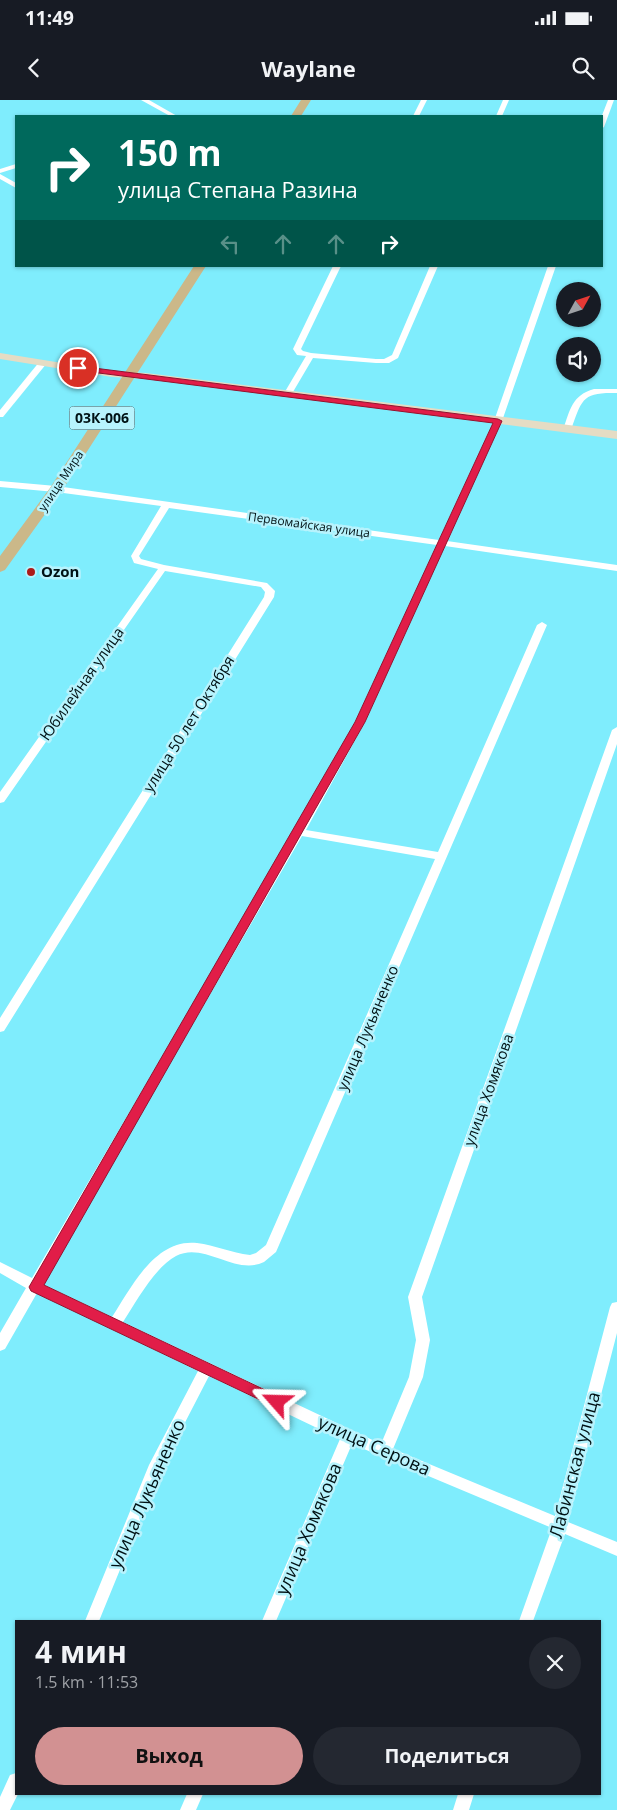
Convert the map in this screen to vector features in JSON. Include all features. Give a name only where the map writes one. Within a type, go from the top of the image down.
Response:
[{"type":"main road","points":[[297,115],[306,100]]},
{"type":"main road","name":"улица Мира","points":[[0,567],[56,489],[199,267]]},
{"type":"street","points":[[144,100],[172,115]]},
{"type":"street","points":[[416,115],[424,100]]},
{"type":"street","points":[[499,115],[506,100]]},
{"type":"street","points":[[603,122],[611,100]]},
{"type":"street","points":[[0,171],[15,166]]},
{"type":"street","points":[[0,176],[15,185]]},
{"type":"street","points":[[336,267],[297,349],[300,353],[311,355],[376,361],[386,361],[395,356],[434,267]]},
{"type":"street","points":[[0,1345],[36,1287],[360,722],[498,421],[552,267]]},
{"type":"street","points":[[287,395],[311,355]]},
{"type":"street","points":[[0,356],[130,375],[617,435]]},
{"type":"street","points":[[0,415],[44,363]]},
{"type":"street","points":[[567,430],[579,399],[586,393],[598,390],[617,392]]},
{"type":"street","name":"Первомайская улица","points":[[0,484],[56,489],[617,568]]},
{"type":"street","name":"улица 50 лет Октября","points":[[0,1028],[269,597],[270,590],[264,586],[163,568],[137,561],[135,556],[166,506]]},
{"type":"street","name":"Юбилейная улица","points":[[0,800],[163,568]]},
{"type":"street","name":"улица Лукьяненко","points":[[114,1325],[159,1262],[172,1252],[189,1247],[215,1251],[244,1260],[258,1258],[271,1248],[542,625]]},
{"type":"street","name":"улица Хомякова","points":[[385,1452],[416,1377],[423,1340],[415,1297],[617,730]]},
{"type":"street","points":[[298,832],[441,856]]},
{"type":"street","name":"улица Серова","points":[[0,1267],[36,1287],[114,1325],[348,1436],[617,1549]]},
{"type":"street","name":"Лабинская улица","points":[[526,1620],[560,1526],[617,1307]]},
{"type":"street","name":"улица Лукьяненко","points":[[92,1620],[156,1465],[206,1369]]},
{"type":"street","name":"улица Хомякова","points":[[269,1620],[348,1436]]},
{"type":"street","points":[[2,1810],[15,1784]]},
{"type":"street","points":[[188,1810],[194,1795]]},
{"type":"street","points":[[461,1810],[466,1795]]},
{"type":"place","name":"Ozon","points":[[31,572]]},
{"type":"route","points":[[78,368],[112,374],[146,376],[498,421],[360,722],[36,1287],[277,1402]]}]
